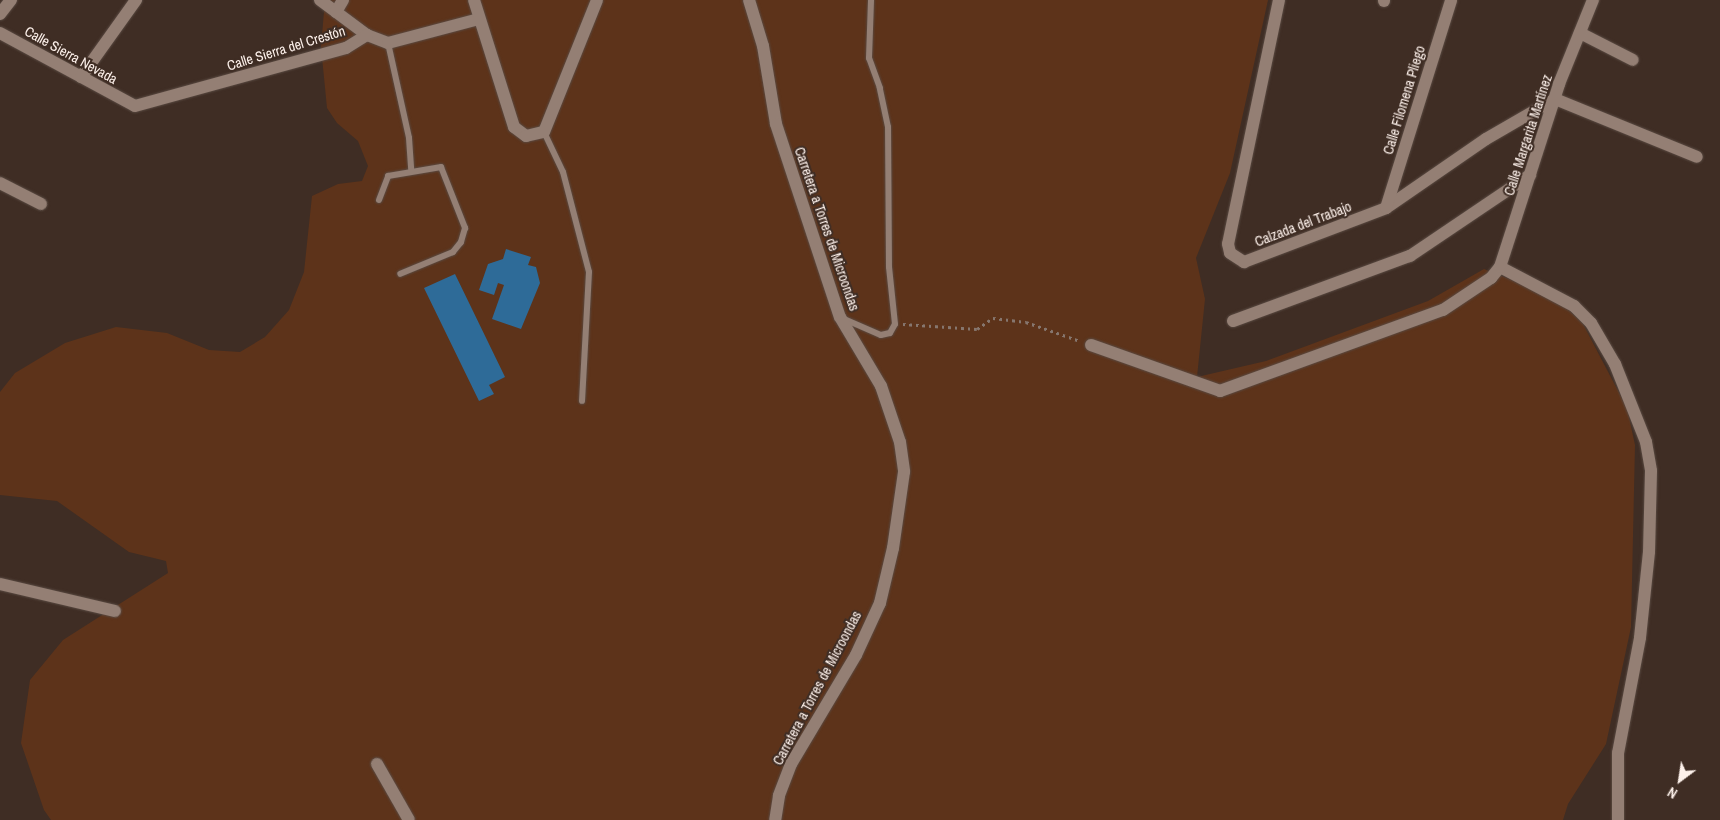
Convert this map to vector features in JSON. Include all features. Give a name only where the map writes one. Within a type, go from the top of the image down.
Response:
[{"type":"street","points":[[0,14],[11,0]]},
{"type":"street","points":[[81,77],[136,0]]},
{"type":"street","points":[[320,0],[367,35]]},
{"type":"street","points":[[336,12],[343,0]]},
{"type":"street","points":[[474,0],[514,127],[526,136],[544,132],[597,0]]},
{"type":"street","name":"Carretera a Torres de Microondas","points":[[749,0],[763,46],[776,124],[840,317],[881,386],[900,442],[904,472],[893,548],[880,603],[856,655],[791,764],[779,796],[775,820]]},
{"type":"street","name":"Calzada del Trabajo","points":[[1279,0],[1228,244],[1230,253],[1244,262],[1386,208],[1486,139],[1555,99]]},
{"type":"street","name":"Calle Filomena Pliego","points":[[1386,208],[1451,0]]},
{"type":"street","name":"Calle Margarita Martínez","points":[[1091,345],[1220,391],[1443,310],[1491,278],[1500,266],[1555,99],[1593,0]]},
{"type":"street","points":[[388,43],[479,19]]},
{"type":"street","name":"Calle Sierra Nevada","points":[[0,33],[128,103]]},
{"type":"street","points":[[1580,33],[1634,60]]},
{"type":"street","name":"Calle Sierra del Crestón","points":[[128,103],[144,105],[337,51],[367,35],[388,43]]},
{"type":"street","points":[[1555,99],[1697,158]]},
{"type":"street","points":[[1233,321],[1410,256],[1530,175]]},
{"type":"street","points":[[0,183],[41,204]]},
{"type":"street","points":[[1500,266],[1574,306],[1591,323],[1615,364],[1646,442],[1651,471],[1649,552],[1640,638],[1618,753],[1618,820]]},
{"type":"street","points":[[0,584],[115,611]]},
{"type":"street","points":[[377,764],[409,820]]},
{"type":"lane","points":[[840,317],[881,335],[890,333],[895,324],[889,267],[888,128],[880,88],[869,58],[871,0]]},
{"type":"lane","points":[[388,43],[409,138],[410,170]]},
{"type":"lane","points":[[544,132],[563,172],[589,272],[582,401]]},
{"type":"lane","points":[[379,200],[388,176],[410,170],[441,167],[465,228],[461,242],[453,252],[400,274]]},
{"type":"path","points":[[895,324],[977,329],[993,318],[1026,322],[1091,345]]},
{"type":"shaded area","points":[[325,0],[1268,0],[1230,173],[1196,258],[1205,299],[1197,377],[1266,361],[1428,301],[1484,269],[1556,298],[1583,324],[1627,408],[1635,445],[1631,627],[1606,744],[1568,804],[1563,820],[51,820],[44,810],[21,743],[30,680],[63,640],[168,573],[166,561],[129,552],[57,501],[0,495],[0,392],[15,373],[65,343],[116,327],[167,333],[209,350],[240,352],[265,337],[289,310],[304,272],[312,196],[338,184],[362,181],[368,166],[358,141],[337,123],[327,108],[321,47]]},
{"type":"building","points":[[506,249],[531,257],[528,265],[536,267],[540,283],[521,329],[492,319],[504,285],[498,283],[494,295],[479,290],[488,264],[503,259]]},
{"type":"building","points":[[455,274],[505,377],[489,385],[494,394],[479,401],[424,288]]}]
